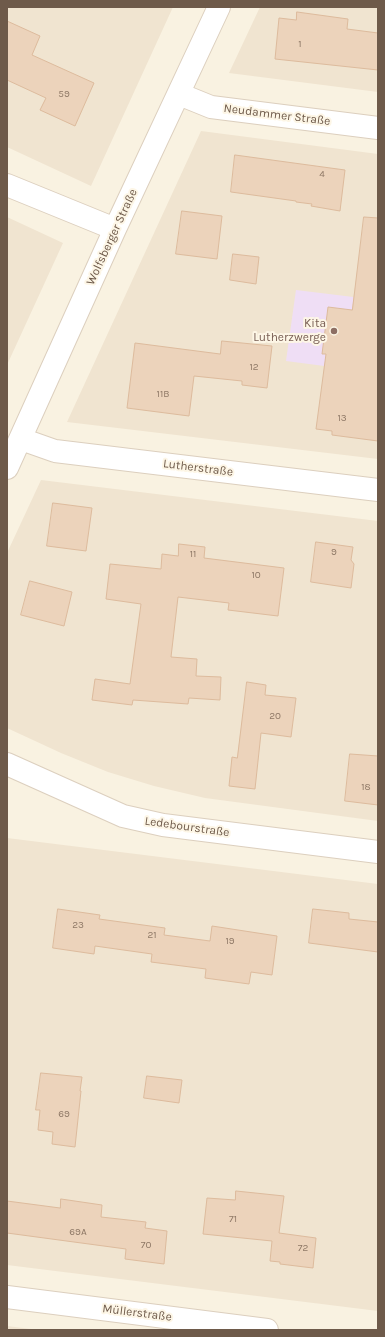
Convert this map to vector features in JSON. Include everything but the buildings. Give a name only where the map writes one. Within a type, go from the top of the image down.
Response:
[{"type":"street","name":"Wolfsberger Straße","points":[[7,468],[115,229],[219,7]]},
{"type":"street","name":"Neudammer Straße","points":[[179,94],[211,107],[378,128]]},
{"type":"street","points":[[7,186],[115,229]]},
{"type":"street","name":"Lutherstraße","points":[[20,439],[55,451],[378,490]]},
{"type":"street","name":"Ledebourstraße","points":[[7,764],[123,816],[163,824],[378,852]]},
{"type":"street","name":"Müllerstraße","points":[[7,1297],[267,1330]]},
{"type":"shaded area","points":[[7,7],[173,7],[91,186],[7,147]]},
{"type":"shaded area","points":[[260,7],[378,7],[378,92],[229,73]]},
{"type":"shaded area","points":[[201,131],[378,154],[378,459],[67,422]]},
{"type":"shaded area","points":[[7,217],[63,243],[7,365]]},
{"type":"shaded area","name":"Kita Lutherzwerge","points":[[296,290],[378,300],[378,373],[286,361]]},
{"type":"shaded area","points":[[41,480],[378,521],[378,821],[205,798],[154,786],[108,772],[61,753],[7,728],[7,553]]},
{"type":"shaded area","points":[[7,838],[378,884],[378,1311],[7,1265]]},
{"type":"shaded area","points":[[7,1326],[39,1330],[7,1330]]},
{"type":"place","name":"Kita Lutherzwerge","points":[[334,331]]}]
